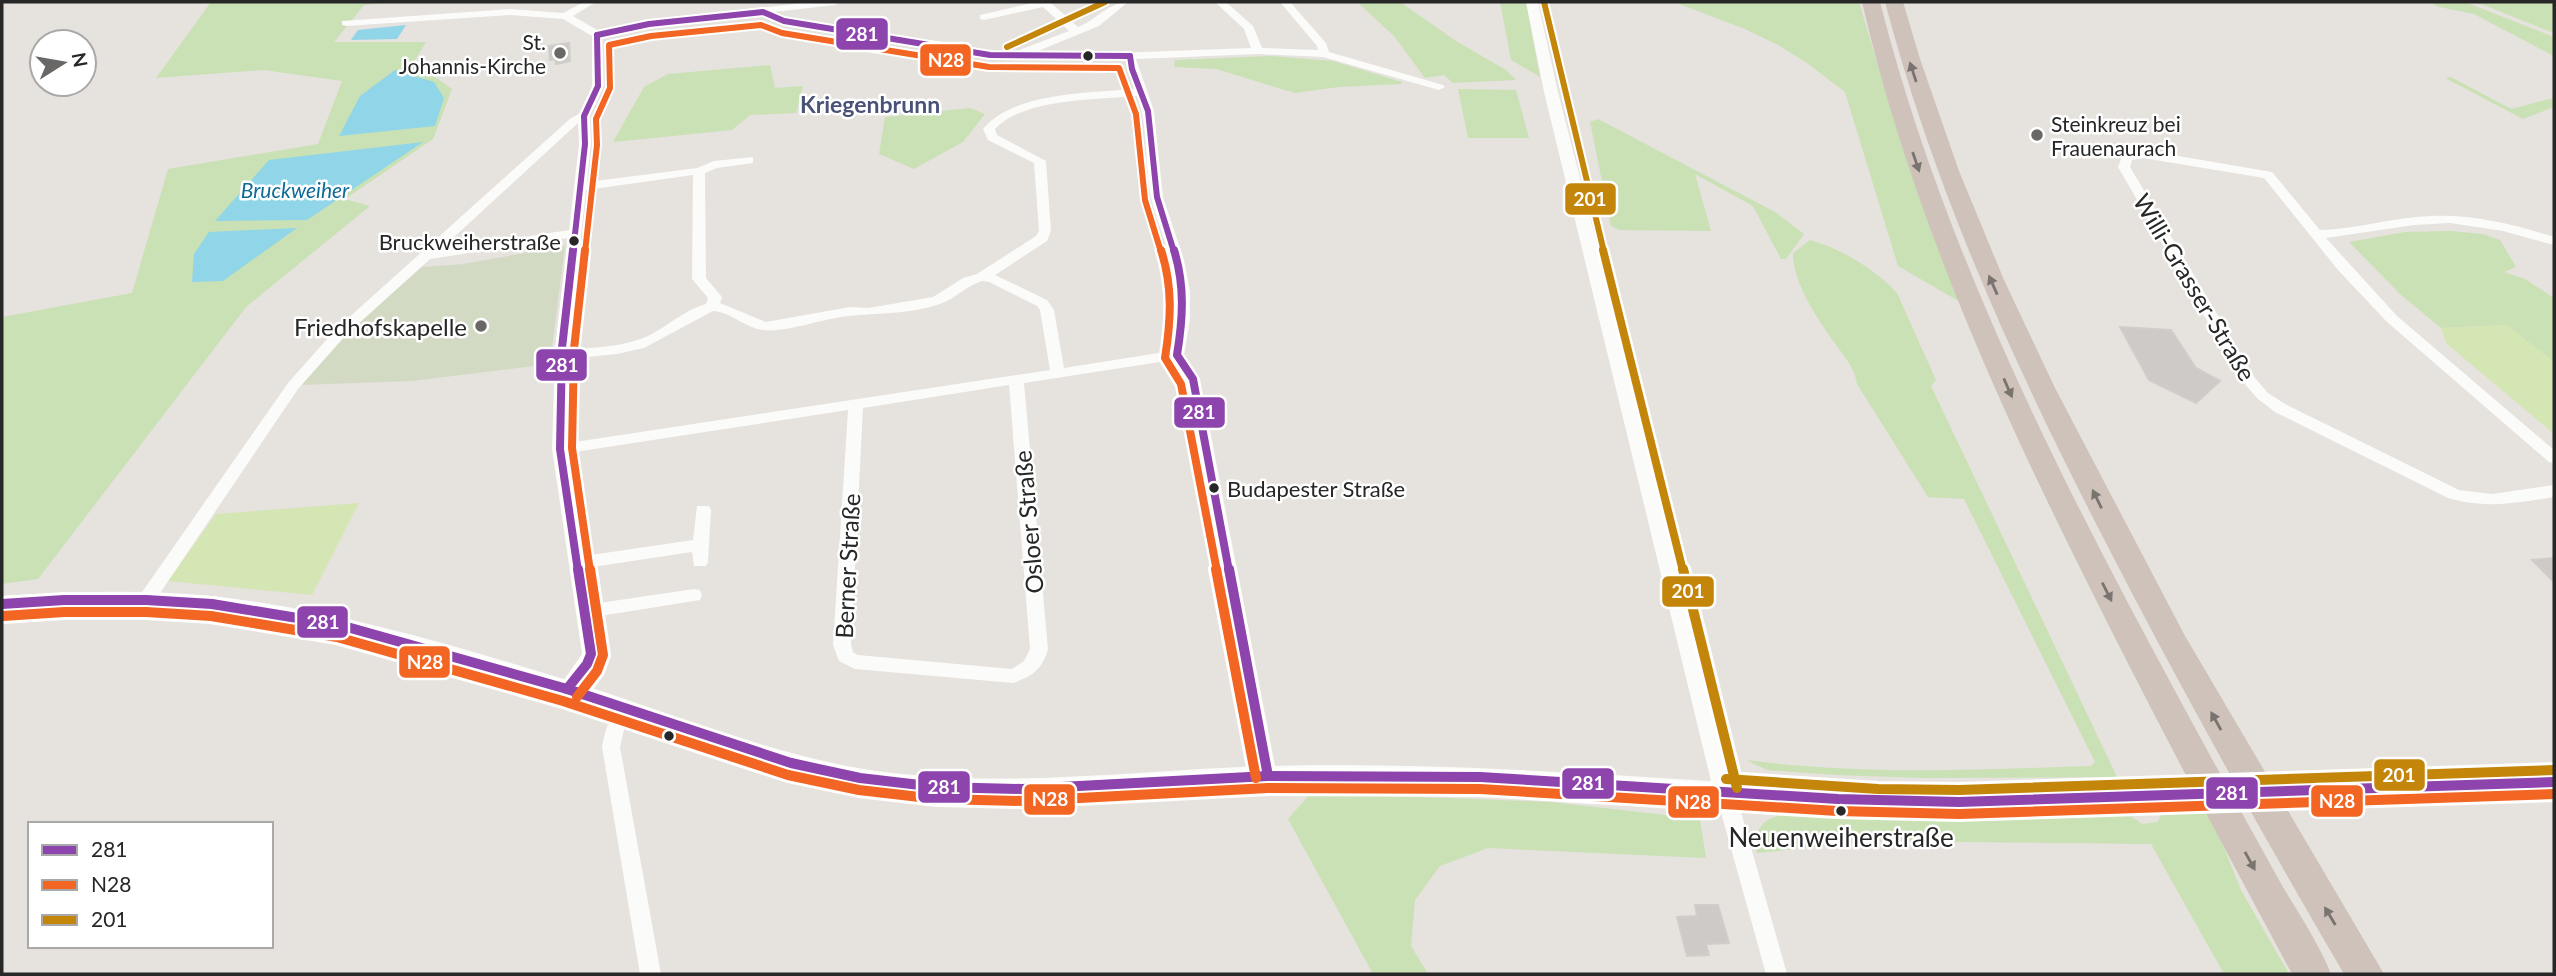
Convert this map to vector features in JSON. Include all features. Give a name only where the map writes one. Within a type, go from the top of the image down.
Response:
[{"type":"highway","points":[[1871,2],[1883,57],[1902,121],[1941,232],[1980,325],[2078,534],[2233,791],[2365,974]]},
{"type":"highway","points":[[1894,2],[1941,156],[2010,322],[2117,538],[2233,791],[2312,974]]},
{"type":"street","points":[[566,16],[591,2]]},
{"type":"street","points":[[346,23],[510,12],[566,16],[597,36],[649,24],[835,2]]},
{"type":"street","points":[[1014,57],[1033,46],[1077,32],[1105,18],[1123,2]]},
{"type":"street","points":[[1220,2],[1249,28],[1258,51]]},
{"type":"street","points":[[1284,2],[1322,45],[1324,54]]},
{"type":"street","points":[[1532,2],[1549,86],[1725,791],[1777,974]]},
{"type":"street","points":[[984,18],[1045,3],[1077,32]]},
{"type":"street","points":[[763,12],[784,21],[960,52],[1014,57],[1258,51],[1324,54],[1439,87]]},
{"type":"street","points":[[567,689],[587,664],[591,654],[560,449],[562,355],[585,144],[584,116],[598,86],[597,36]]},
{"type":"street","points":[[1130,56],[1152,132],[1152,173],[1157,197],[1184,291],[1183,320],[1177,355],[1193,379],[1268,776]]},
{"type":"street","points":[[562,355],[636,346],[650,341],[698,311],[712,307],[722,306],[755,325],[766,326],[850,311],[868,312],[937,301],[968,281],[982,277],[1042,238],[1045,232],[1040,161],[994,139],[989,132],[990,126],[999,117],[1021,107],[1141,92]]},
{"type":"street","points":[[146,600],[293,386],[341,332],[430,255],[575,120],[584,116]]},
{"type":"street","name":"Willi-Grasser-Straße","points":[[2554,458],[2392,319],[2361,288],[2268,175],[2152,154],[2134,154],[2127,157],[2124,167],[2186,276],[2249,381],[2263,396],[2280,408],[2471,499],[2487,501],[2554,491]]},
{"type":"street","points":[[581,187],[699,171],[714,165],[749,160]]},
{"type":"street","points":[[699,171],[699,279],[715,297],[712,307]]},
{"type":"street","points":[[2317,234],[2336,234],[2442,219],[2495,225],[2554,241]]},
{"type":"street","points":[[430,255],[574,233]]},
{"type":"street","points":[[982,277],[992,278],[1042,303],[1047,310],[1058,374]]},
{"type":"street","points":[[560,449],[1177,355]]},
{"type":"street","name":"Osloer Straße","points":[[1016,380],[1039,649],[1034,663]]},
{"type":"street","name":"Berner Straße","points":[[856,405],[842,645],[845,656],[856,662],[1005,676],[1022,673],[1034,663]]},
{"type":"street","points":[[700,562],[703,510]]},
{"type":"street","points":[[578,563],[701,544]]},
{"type":"street","points":[[584,612],[694,595]]},
{"type":"street","points":[[2,604],[64,600],[146,600],[212,604],[340,625],[567,689],[791,763],[860,778],[937,787],[1022,789],[1268,776],[1480,777],[1865,801],[1959,802],[2554,782]]},
{"type":"street","points":[[628,708],[615,727],[611,747],[651,974]]},
{"type":"green space","points":[[211,2],[397,2],[364,5],[334,42],[426,42],[414,62],[452,89],[433,139],[345,199],[370,206],[246,307],[38,579],[2,584],[2,317],[132,293],[168,169],[318,144],[342,81],[264,70],[156,78]]},
{"type":"green space","points":[[1357,2],[1400,2],[1456,41],[1506,70],[1516,80],[1453,83],[1444,75],[1425,78],[1394,36]]},
{"type":"green space","points":[[1500,2],[1526,2],[1540,77],[1511,60]]},
{"type":"green space","points":[[1674,2],[1859,2],[1906,154],[1962,303],[1898,266],[1845,92],[1778,45],[1745,29]]},
{"type":"green space","points":[[2429,2],[2465,2],[2554,37],[2554,56],[2474,14],[2439,7]]},
{"type":"green space","points":[[2476,2],[2554,2],[2554,33]]},
{"type":"green space","points":[[1271,56],[1333,61],[1402,82],[1295,93],[1216,69],[1174,67],[1175,60]]},
{"type":"green space","points":[[770,65],[775,88],[803,86],[796,113],[750,115],[732,130],[613,142],[644,87],[668,74]]},
{"type":"green space","points":[[2451,77],[2511,109],[2554,98],[2554,107],[2523,119],[2445,78]]},
{"type":"green space","points":[[1458,89],[1516,90],[1529,138],[1468,138]]},
{"type":"green space","points":[[970,108],[985,114],[963,142],[914,169],[879,154],[885,117]]},
{"type":"green space","points":[[1598,119],[1775,212],[1804,234],[1786,259],[1781,259],[1753,206],[1695,174],[1711,231],[1620,230],[1611,226],[1590,122]]},
{"type":"green space","points":[[2450,231],[2483,234],[2500,240],[2516,267],[2504,272],[2525,279],[2554,298],[2554,362],[2506,325],[2441,328],[2400,294],[2349,242],[2405,232]]},
{"type":"green space","points":[[1810,240],[1857,261],[1897,293],[1936,380],[1931,386],[2117,777],[1923,778],[1836,775],[1767,770],[1746,760],[1875,770],[2091,766],[2095,762],[1964,499],[1928,497],[1857,384],[1848,362],[1807,300],[1797,276],[1793,253]]},
{"type":"green space","points":[[565,246],[550,364],[412,381],[300,385],[348,332],[422,267],[463,264]]},
{"type":"green space","points":[[2506,325],[2554,362],[2554,434],[2446,343],[2441,328]]},
{"type":"green space","points":[[359,503],[312,595],[168,581],[216,514]]},
{"type":"green space","points":[[1763,775],[1925,784],[2097,780],[2137,785],[2140,789],[1980,794],[1767,785],[1761,782]]},
{"type":"green space","points":[[1311,793],[1551,802],[1700,819],[1706,858],[1488,848],[1440,866],[1415,900],[1411,946],[1428,974],[1373,974],[1288,819]]},
{"type":"green space","points":[[2198,799],[2220,838],[2241,890],[2289,974],[2224,974],[2151,844],[1875,841],[1757,853],[1757,836],[1763,824],[1772,818],[1785,815],[1844,819],[1843,813],[2057,806],[2080,810],[2121,809],[2142,824],[2158,822],[2164,807]]},
{"type":"water","points":[[406,25],[397,39],[351,40],[358,30]]},
{"type":"water","name":"Bruckweiher","points":[[395,70],[434,82],[444,98],[435,126],[339,136],[360,96]]},
{"type":"water","name":"Bruckweiher","points":[[423,142],[307,220],[215,221],[269,160]]},
{"type":"water","name":"Bruckweiher","points":[[297,228],[223,281],[192,282],[194,254],[209,232]]},
{"type":"building","name":"St. Johannis-Kirche","points":[[569,43],[570,61],[556,64],[555,59],[550,60],[549,46]]},
{"type":"building","points":[[2120,327],[2171,330],[2196,368],[2220,381],[2196,403],[2149,380]]},
{"type":"building","points":[[2554,558],[2554,582],[2532,560]]},
{"type":"building","points":[[1695,905],[1718,905],[1729,943],[1706,944],[1709,955],[1687,956],[1677,917],[1697,916]]},
{"type":"transit line","name":"201","points":[[1007,47],[1105,2]]},
{"type":"transit line","name":"201","points":[[1544,2],[1563,89],[1737,788]]},
{"type":"transit line","name":"281","points":[[597,35],[649,24],[763,12],[784,21],[990,55],[1130,56]]},
{"type":"transit line","name":"N28","points":[[577,697],[597,671],[603,655],[572,448],[574,349],[597,145],[596,119],[610,88],[609,45],[651,36],[761,25],[782,33],[989,67],[1119,68],[1136,114],[1145,200],[1165,263],[1171,292],[1171,319],[1165,358],[1181,384],[1256,778]]},
{"type":"transit line","name":"281","points":[[567,689],[587,664],[591,654],[560,449],[562,348],[585,144],[584,116],[598,86],[597,35]]},
{"type":"transit line","name":"281","points":[[1130,56],[1132,69],[1148,111],[1157,197],[1177,260],[1183,291],[1183,320],[1177,355],[1193,379],[1268,776]]},
{"type":"transit line","name":"281","points":[[2,604],[64,600],[146,600],[212,604],[340,625],[567,689],[791,763],[860,778],[937,787],[1022,789],[1268,776],[1480,777],[1838,799],[1959,802],[2554,782]]},
{"type":"transit line","name":"N28","points":[[3,616],[64,612],[146,612],[211,616],[337,637],[563,701],[788,775],[859,790],[937,799],[1023,801],[1268,788],[1480,789],[1837,811],[1959,814],[2554,794]]},
{"type":"transit line","name":"201","points":[[1726,779],[1878,789],[1959,790],[2554,770]]},
{"type":"place","name":"St. Johannis-Kirche","points":[[560,53]]},
{"type":"place","name":"Steinkreuz bei Frauenaurach","points":[[2037,135]]},
{"type":"place","name":"Bruckweiherstraße","points":[[574,241]]},
{"type":"place","name":"Friedhofskapelle","points":[[481,326]]},
{"type":"place","name":"Budapester Straße","points":[[1214,488]]},
{"type":"place","name":"Neuenweiherstraße","points":[[1841,811]]},
{"type":"district","name":"Kriegenbrunn","points":[[870,104]]}]
